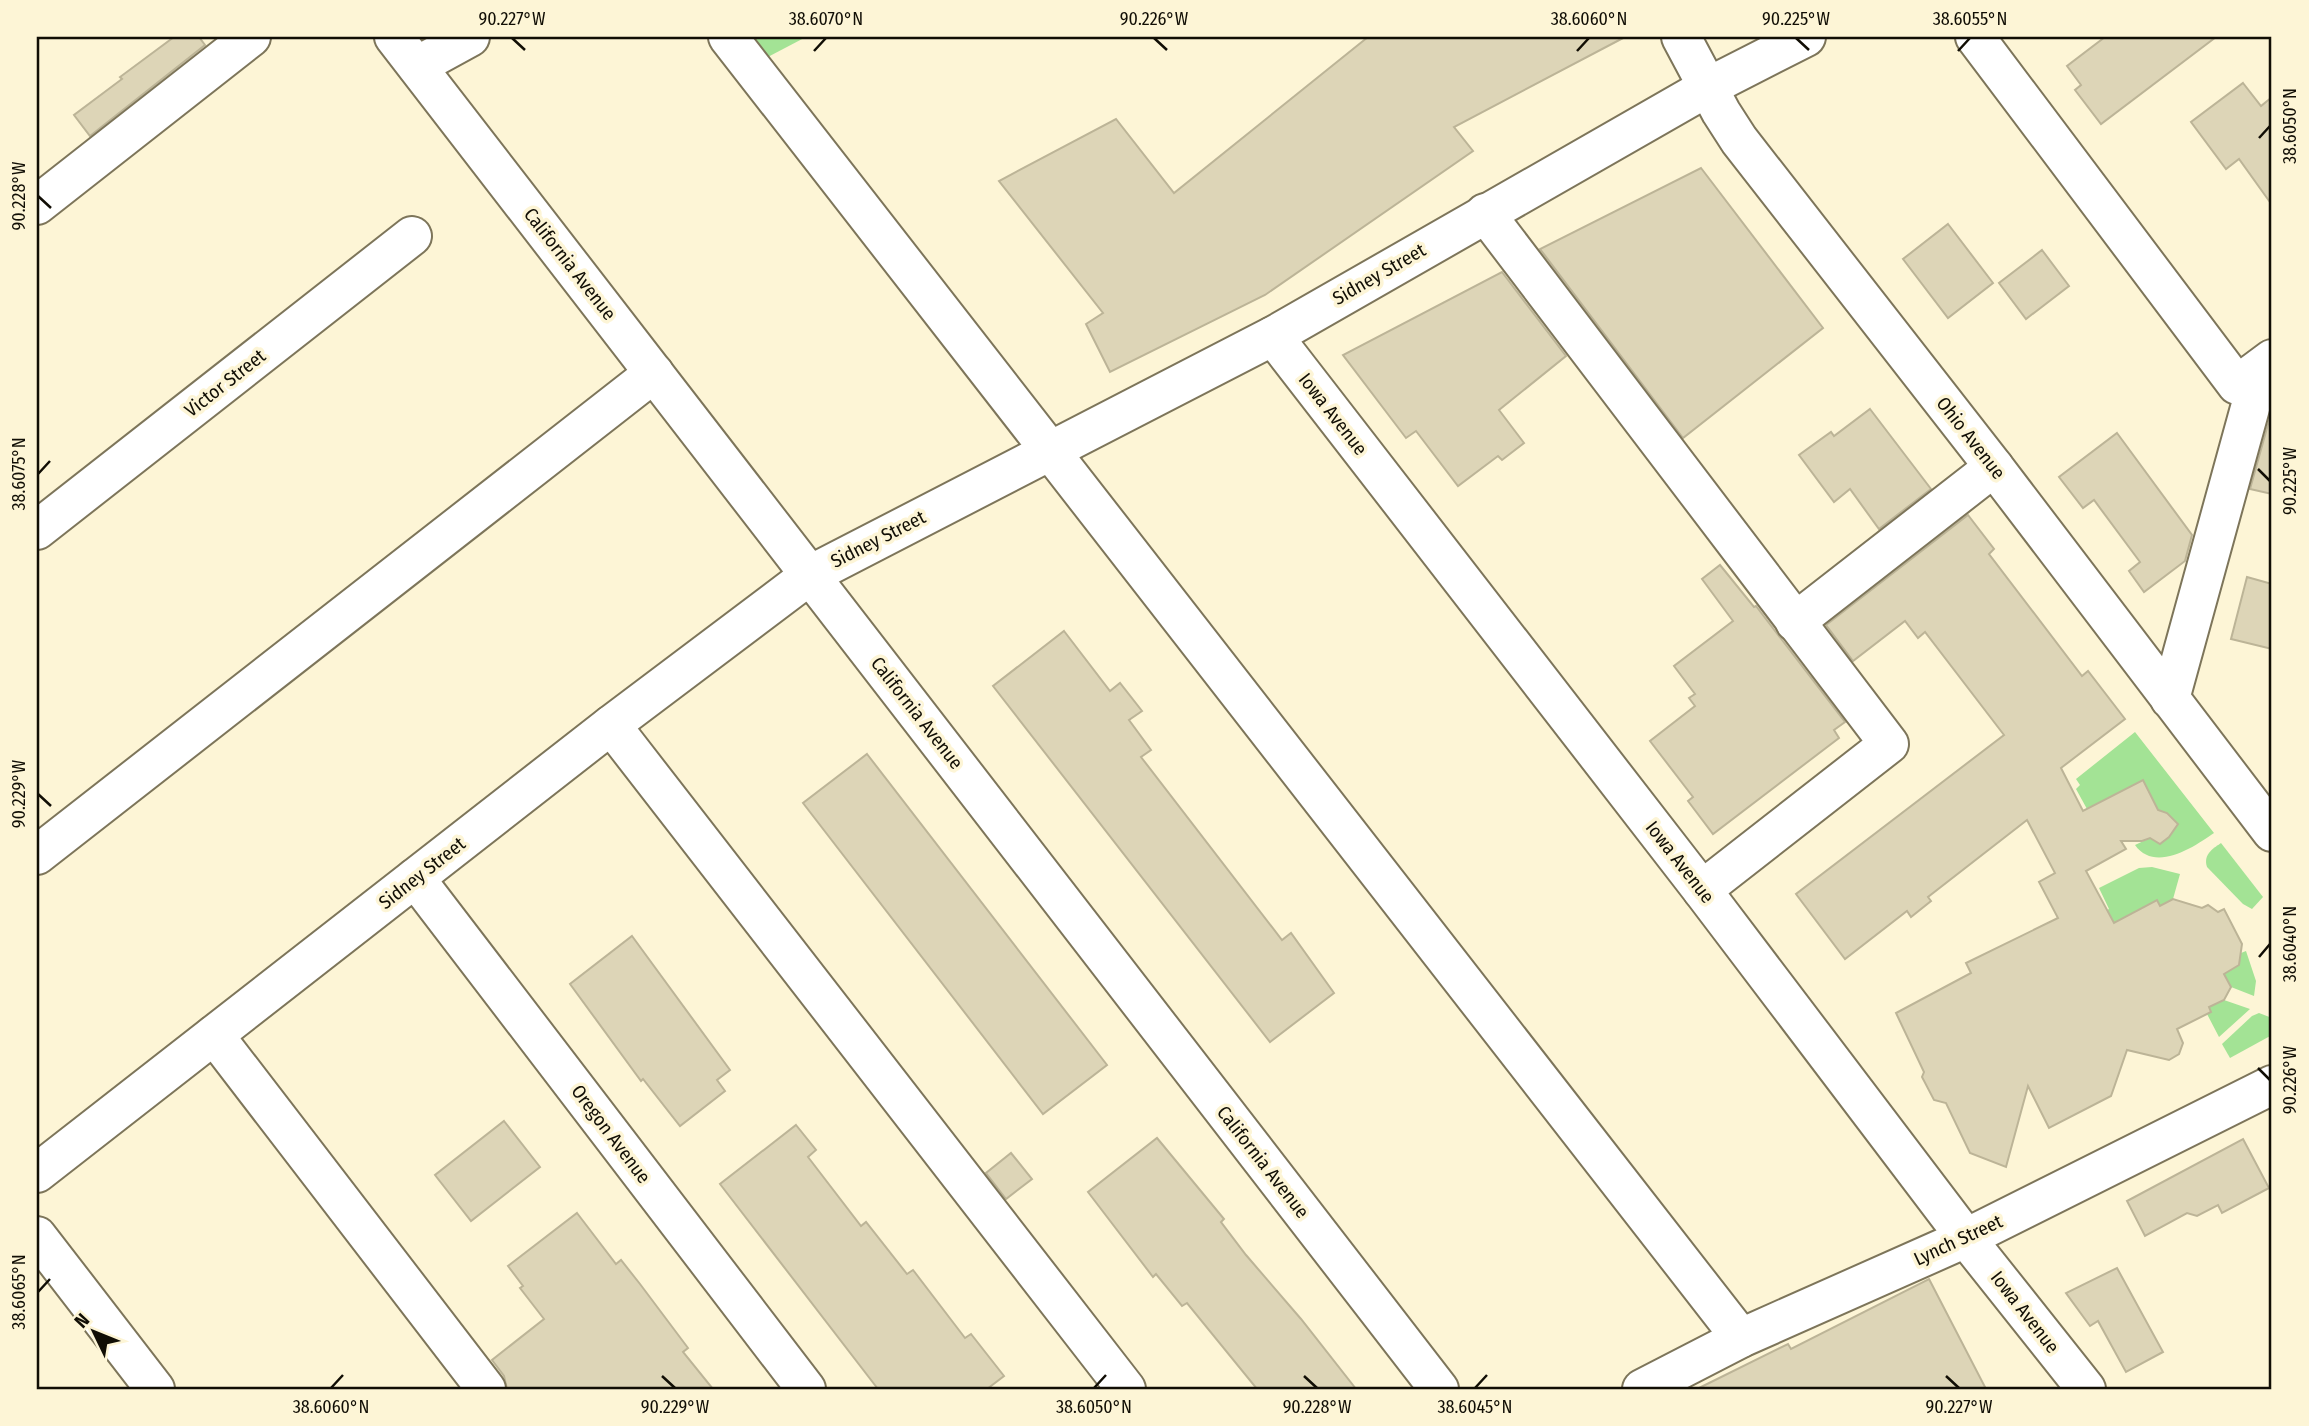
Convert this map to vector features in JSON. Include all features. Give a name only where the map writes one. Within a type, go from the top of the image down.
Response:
[{"type":"street","points":[[37,205],[251,37]]},
{"type":"street","points":[[406,51],[470,37]]},
{"type":"street","points":[[727,37],[1741,1338]]},
{"type":"street","name":"Ohio Avenue","points":[[1681,37],[1739,141],[1994,467],[2272,832]]},
{"type":"street","name":"Sidney Street","points":[[37,1173],[611,725],[810,575],[1273,336],[1708,87],[1806,37]]},
{"type":"street","points":[[1975,37],[2237,385],[2266,363]]},
{"type":"street","name":"California Avenue","points":[[406,51],[1439,1389]]},
{"type":"street","points":[[1485,213],[1889,744],[1702,890]]},
{"type":"street","name":"Victor Street","points":[[37,530],[412,236]]},
{"type":"street","name":"Iowa Avenue","points":[[1273,336],[2086,1389]]},
{"type":"street","points":[[2169,699],[2266,363]]},
{"type":"street","points":[[37,855],[654,373]]},
{"type":"street","points":[[1795,622],[1994,467]]},
{"type":"street","points":[[611,725],[1126,1389]]},
{"type":"street","name":"Oregon Avenue","points":[[415,878],[806,1389]]},
{"type":"street","points":[[214,1035],[486,1389]]},
{"type":"street","name":"Lynch Street","points":[[1642,1389],[1741,1338],[1966,1237],[2272,1085]]},
{"type":"street","points":[[37,1237],[155,1389]]},
{"type":"green space","points":[[747,37],[806,37],[764,59]]},
{"type":"green space","points":[[2135,732],[2214,833],[2174,855],[2153,857],[2143,853],[2135,845],[2150,838],[2163,842],[2174,828],[2174,821],[2167,813],[2158,810],[2143,781],[2087,809],[2076,789],[2080,785],[2076,779]]},
{"type":"green space","points":[[2221,843],[2263,897],[2252,909],[2243,904],[2207,867],[2207,856]]},
{"type":"green space","points":[[2152,867],[2180,874],[2173,899],[2160,906],[2157,900],[2064,950],[2062,935],[2109,909],[2099,888],[2139,868]]},
{"type":"green space","points":[[2246,951],[2256,981],[2254,996],[2231,987],[2224,974],[2239,965],[2241,953]]},
{"type":"green space","points":[[2224,1000],[2250,1009],[2219,1037],[2207,1014],[2211,1012],[2209,1007]]},
{"type":"green space","points":[[2259,1013],[2272,1018],[2272,1035],[2230,1058],[2222,1044],[2252,1016]]},
{"type":"building","points":[[174,37],[199,37],[205,45],[90,136],[74,115]]},
{"type":"building","points":[[1368,37],[1625,37],[1454,127],[1473,151],[1265,295],[1110,372],[1086,324],[1103,313],[999,181],[1116,119],[1174,193]]},
{"type":"building","points":[[2105,37],[2216,37],[2101,124],[2075,90],[2081,85],[2067,66]]},
{"type":"building","points":[[2243,83],[2261,106],[2272,97],[2272,205],[2239,159],[2226,169],[2191,122]]},
{"type":"building","points":[[1701,168],[1823,328],[1683,438],[1540,249]]},
{"type":"building","points":[[1948,224],[1993,283],[1948,318],[1903,259]]},
{"type":"building","points":[[2042,250],[2069,286],[2026,319],[1999,283]]},
{"type":"building","points":[[1502,272],[1566,356],[1499,410],[1524,443],[1502,460],[1498,456],[1458,486],[1416,431],[1406,438],[1343,355]]},
{"type":"building","points":[[1870,409],[1931,489],[1879,529],[1850,489],[1834,502],[1799,455],[1831,432],[1834,436]]},
{"type":"building","points":[[2272,410],[2272,494],[2250,489]]},
{"type":"building","points":[[2117,433],[2192,535],[2185,561],[2144,592],[2129,571],[2140,562],[2094,500],[2083,508],[2059,477]]},
{"type":"building","points":[[1968,515],[1994,549],[1989,554],[2082,676],[2088,671],[2125,719],[2061,768],[2083,811],[2143,780],[2158,810],[2167,813],[2178,824],[2160,844],[2150,838],[2142,841],[2121,841],[2126,849],[2086,871],[2114,923],[2157,900],[2160,906],[2173,899],[2202,908],[2208,905],[2218,912],[2224,909],[2242,944],[2239,965],[2224,974],[2231,987],[2224,1000],[2209,1007],[2211,1012],[2177,1029],[2183,1043],[2179,1054],[2169,1060],[2127,1050],[2111,1096],[2049,1128],[2028,1086],[2006,1167],[1970,1153],[1946,1103],[1934,1100],[1896,1013],[1971,973],[1966,963],[2058,918],[2039,882],[2055,873],[2027,820],[1928,897],[1931,901],[1911,917],[1907,911],[1845,959],[1796,894],[2004,735],[1925,632],[1918,638],[1905,621],[1853,661],[1826,625]]},
{"type":"building","points":[[1720,565],[1754,607],[1756,606],[1845,722],[1834,730],[1839,738],[1713,834],[1688,801],[1693,797],[1650,741],[1695,706],[1689,698],[1695,694],[1674,666],[1733,621],[1702,579]]},
{"type":"building","points":[[2247,577],[2272,584],[2272,649],[2231,639]]},
{"type":"building","points":[[1064,631],[1110,691],[1120,683],[1142,711],[1129,720],[1151,750],[1141,757],[1282,940],[1291,933],[1334,993],[1270,1042],[993,686]]},
{"type":"building","points":[[867,754],[1107,1065],[1043,1114],[803,803]]},
{"type":"building","points":[[632,936],[730,1070],[717,1080],[725,1091],[680,1126],[643,1079],[641,1081],[570,984]]},
{"type":"building","points":[[504,1121],[540,1167],[471,1221],[435,1175]]},
{"type":"building","points":[[796,1125],[816,1150],[808,1157],[861,1226],[866,1222],[907,1274],[913,1270],[965,1338],[971,1334],[1004,1376],[987,1389],[878,1389],[720,1184]]},
{"type":"building","points":[[1157,1138],[1224,1219],[1221,1222],[1246,1255],[1356,1389],[1257,1389],[1187,1303],[1182,1306],[1156,1274],[1153,1277],[1088,1192]]},
{"type":"building","points":[[2243,1139],[2269,1188],[2222,1213],[2218,1205],[2197,1216],[2187,1213],[2145,1236],[2127,1201]]},
{"type":"building","points":[[1011,1153],[1032,1179],[1006,1199],[986,1173]]},
{"type":"building","points":[[577,1213],[616,1264],[621,1260],[640,1284],[688,1348],[683,1352],[713,1389],[507,1389],[504,1376],[492,1360],[544,1319],[520,1288],[523,1286],[508,1266]]},
{"type":"building","points":[[2117,1268],[2163,1352],[2126,1372],[2098,1321],[2090,1326],[2066,1293]]},
{"type":"building","points":[[1929,1279],[1986,1389],[1697,1389],[1788,1344],[1791,1349]]}]
